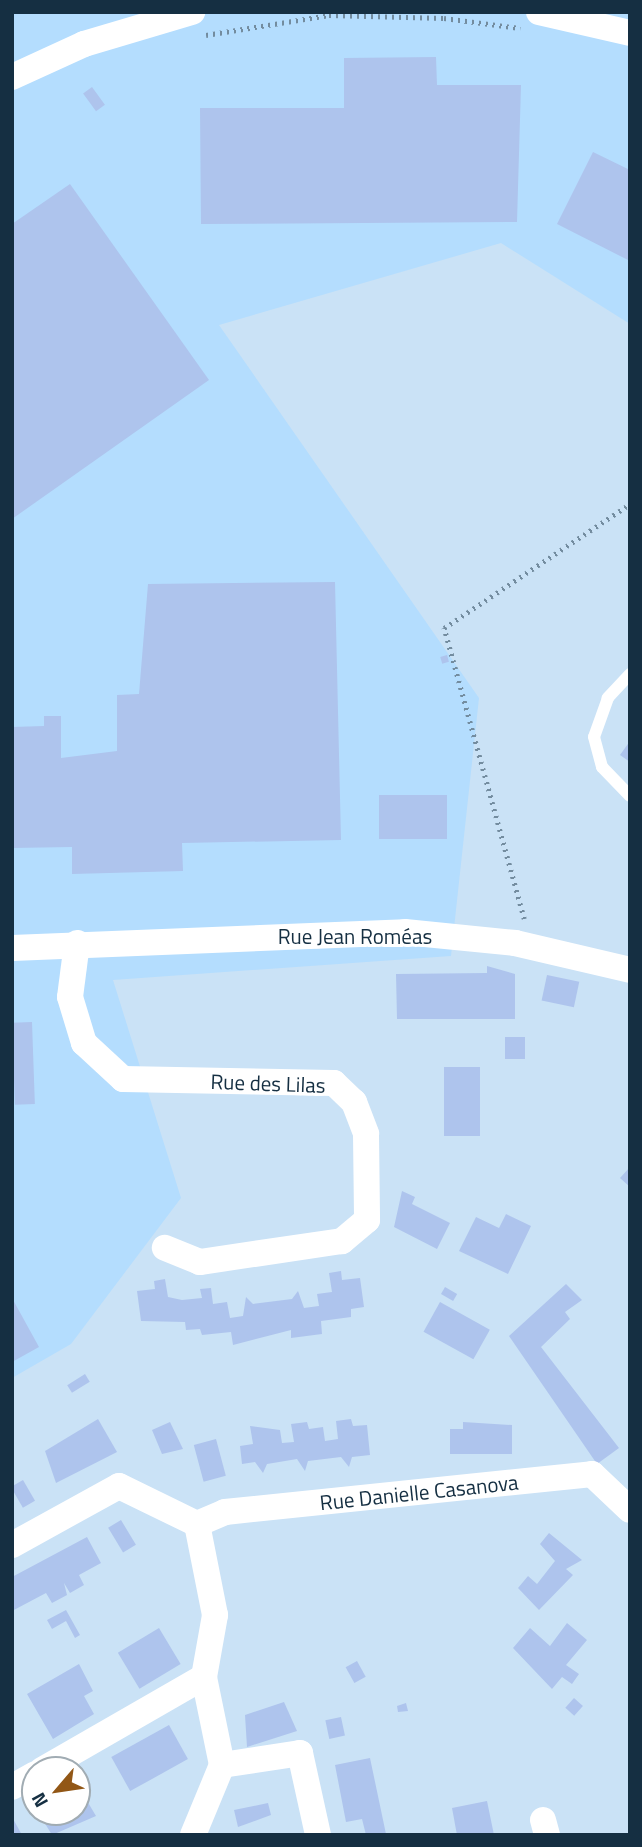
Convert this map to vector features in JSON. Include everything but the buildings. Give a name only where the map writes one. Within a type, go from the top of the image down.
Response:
[{"type":"street","points":[[12,77],[84,44],[192,12]]},
{"type":"street","points":[[533,21],[630,33]]},
{"type":"street","name":"Rue Jean Roméas","points":[[12,948],[77,943],[405,932],[532,947],[630,970]]},
{"type":"street","name":"Rue des Lilas","points":[[77,943],[70,997],[84,1044],[123,1079],[334,1083],[354,1102],[366,1134],[367,1220],[342,1241],[200,1262],[165,1248]]},
{"type":"street","name":"Rue Danielle Casanova","points":[[197,1524],[225,1512],[592,1474],[630,1510]]},
{"type":"street","points":[[12,1545],[119,1486],[197,1524],[215,1615],[204,1677],[222,1765],[193,1835]]},
{"type":"street","points":[[66,1756],[204,1677]]},
{"type":"street","points":[[222,1765],[300,1753],[318,1835]]},
{"type":"lane","points":[[630,674],[608,698],[594,737],[602,767],[630,796]]},
{"type":"path","points":[[193,38],[329,15],[533,21]]},
{"type":"path","points":[[532,947],[444,628],[630,504]]},
{"type":"shaded area","points":[[12,12],[630,12],[630,324],[501,243],[219,325],[479,698],[451,956],[113,980],[181,1198],[71,1344],[12,1378]]}]
